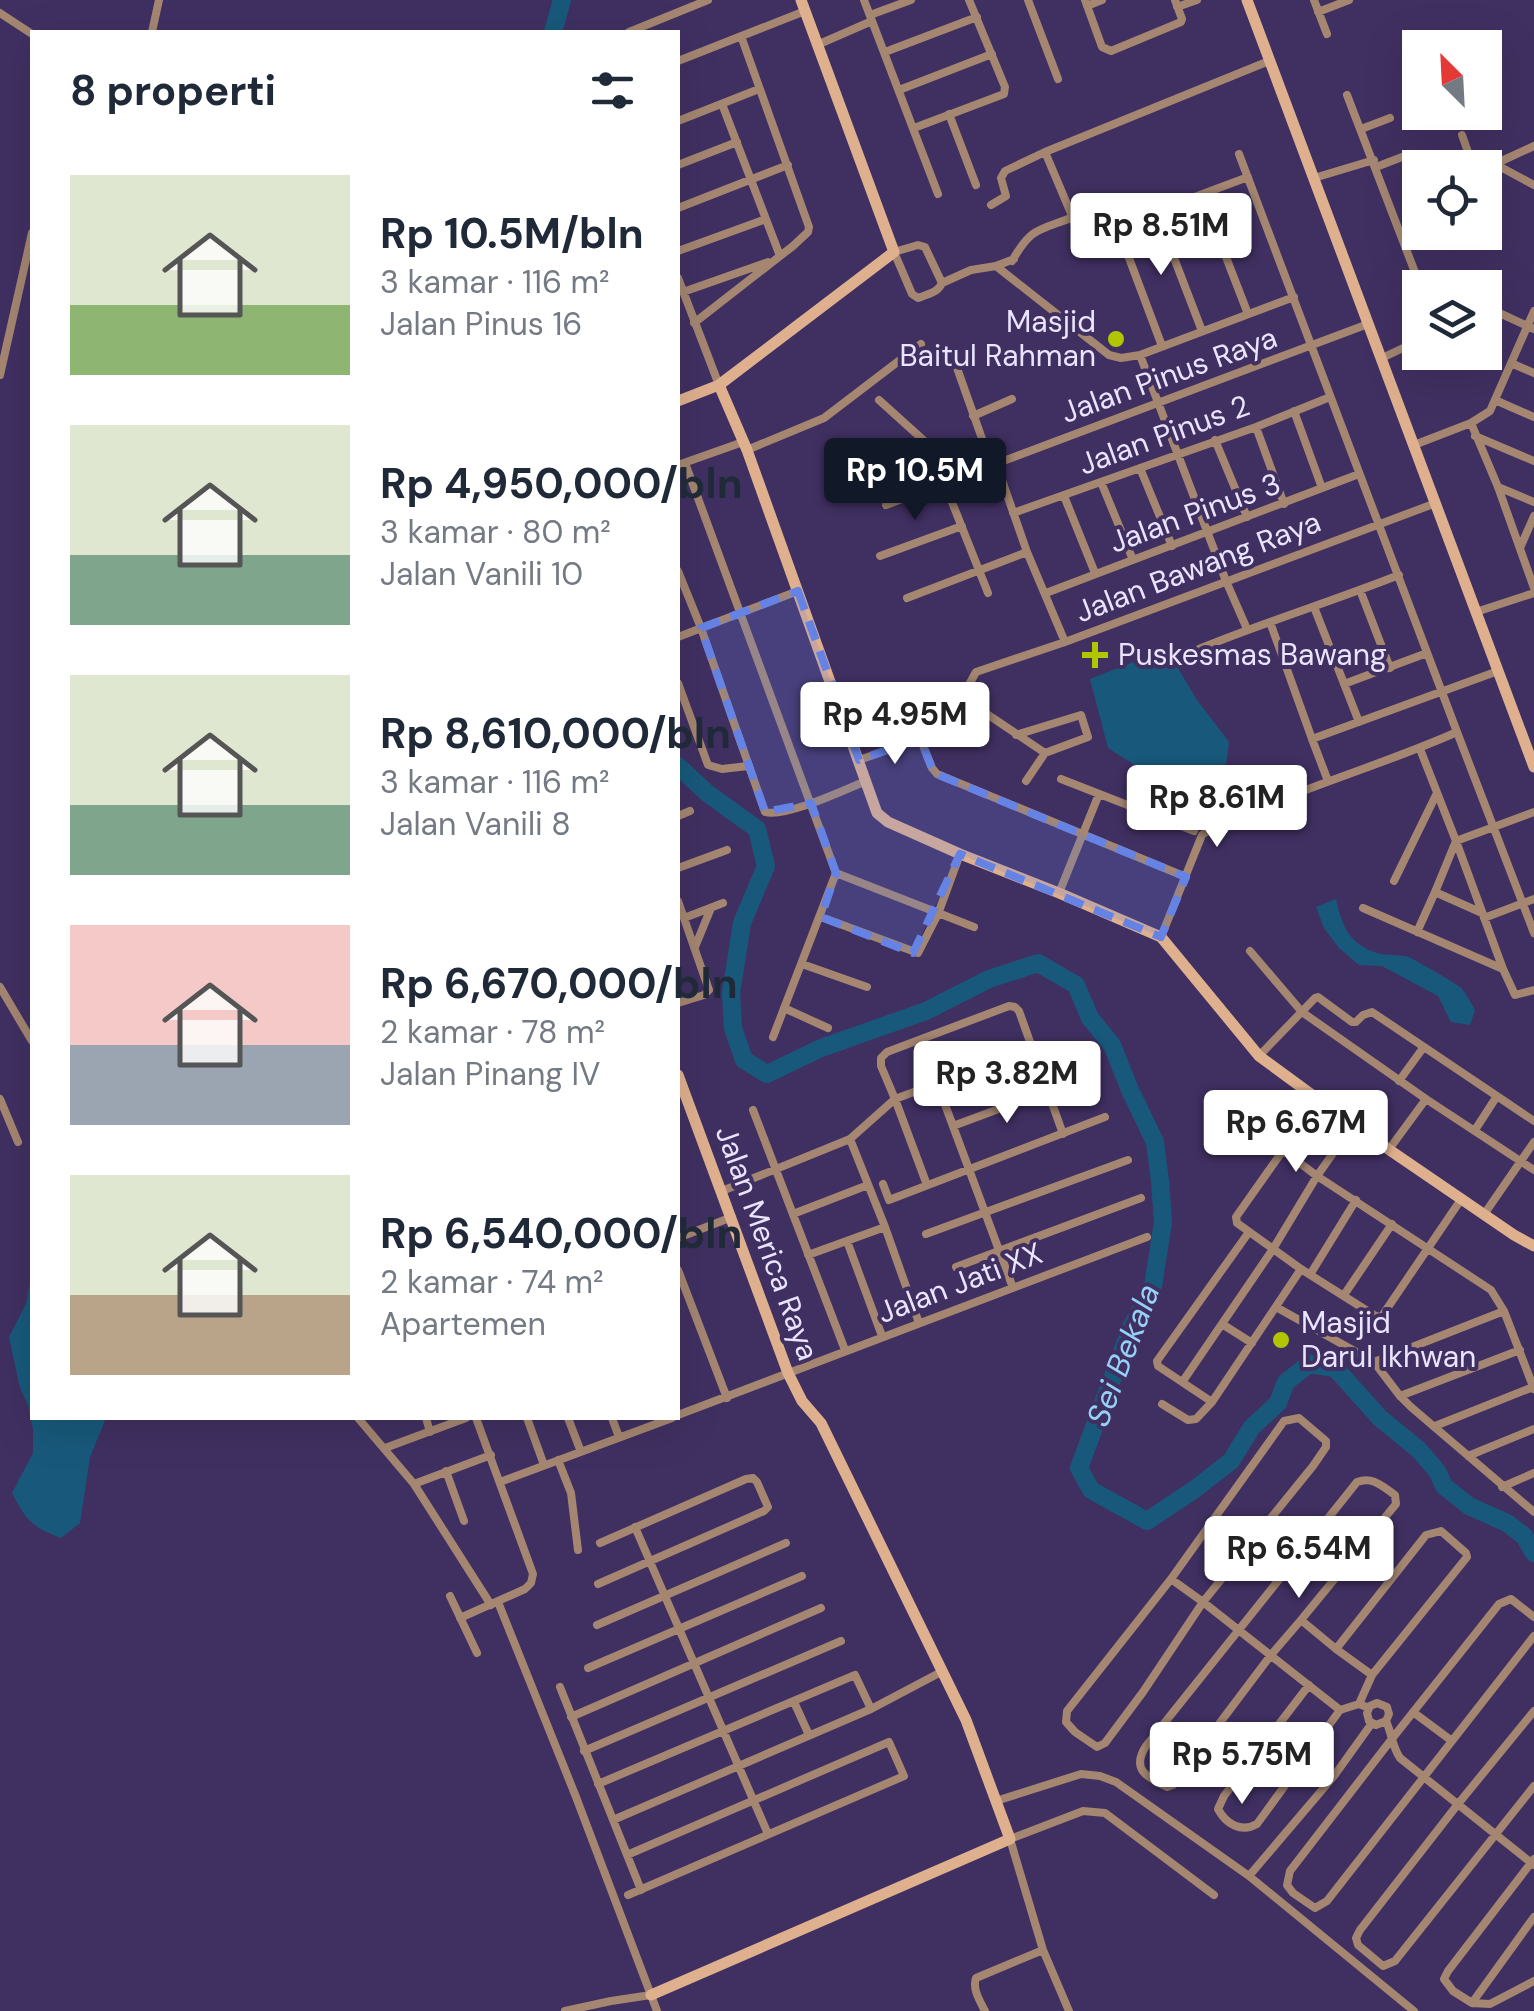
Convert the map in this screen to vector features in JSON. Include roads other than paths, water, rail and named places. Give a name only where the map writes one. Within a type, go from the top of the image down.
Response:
[{"type":"street","points":[[152,30],[160,0]]},
{"type":"street","points":[[636,30],[708,0]]},
{"type":"street","points":[[864,0],[938,194]]},
{"type":"street","points":[[816,45],[911,0]]},
{"type":"street","points":[[914,128],[1004,94],[1005,87],[970,0]]},
{"type":"street","points":[[1028,0],[1058,79]]},
{"type":"street","points":[[1102,0],[1086,3],[1102,48],[1110,50],[1178,25],[1182,19],[1176,4],[1197,0]]},
{"type":"street","points":[[1247,0],[1534,767]]},
{"type":"street","points":[[1314,0],[1326,34]]},
{"type":"street","points":[[1318,12],[1349,0]]},
{"type":"street","points":[[680,60],[803,6],[894,252],[915,297],[935,291],[942,283],[971,270],[1014,259]]},
{"type":"street","points":[[0,13],[30,33]]},
{"type":"street","points":[[885,52],[976,17]]},
{"type":"street","points":[[694,323],[803,237],[808,227],[740,36]]},
{"type":"street","points":[[899,90],[992,54]]},
{"type":"street","points":[[991,205],[1006,196],[1001,178],[1005,171],[1270,60]]},
{"type":"street","points":[[680,120],[760,88]]},
{"type":"street","points":[[1347,95],[1414,270]]},
{"type":"street","points":[[722,104],[766,218],[777,258]]},
{"type":"street","points":[[949,114],[976,185]]},
{"type":"street","points":[[1361,129],[1390,118]]},
{"type":"street","points":[[1462,135],[1468,150]]},
{"type":"street","points":[[680,164],[737,142]]},
{"type":"street","points":[[1502,161],[1534,146]]},
{"type":"street","points":[[1045,152],[1081,238],[1248,176]]},
{"type":"street","points":[[1239,154],[1534,933]]},
{"type":"street","points":[[1314,178],[1402,156]]},
{"type":"street","points":[[680,207],[788,164]]},
{"type":"street","points":[[1502,167],[1534,185]]},
{"type":"street","points":[[1202,194],[1248,314]]},
{"type":"street","points":[[1156,211],[1202,331]]},
{"type":"street","points":[[680,250],[766,218]]},
{"type":"street","points":[[1004,273],[1030,234],[1071,218]]},
{"type":"street","points":[[1116,226],[1162,346]]},
{"type":"street","points":[[0,375],[30,242]]},
{"type":"street","points":[[680,399],[719,385],[894,252],[918,245],[925,247],[942,283]]},
{"type":"street","points":[[683,292],[777,258]]},
{"type":"street","points":[[996,266],[1109,356],[1121,358],[1140,355],[1294,297]]},
{"type":"street","points":[[680,284],[745,446],[877,813],[888,822],[960,854],[1161,937],[1259,1056],[1353,1125],[1534,1246]]},
{"type":"street","points":[[1414,445],[1484,417],[1531,328],[1534,311]]},
{"type":"street","points":[[1502,314],[1531,328]]},
{"type":"street","name":"Jalan Pinus Raya","points":[[886,505],[1368,324]]},
{"type":"street","points":[[773,1038],[836,873],[741,612],[681,464],[824,418],[921,344]]},
{"type":"street","points":[[1382,358],[1402,349]]},
{"type":"street","points":[[1140,355],[1247,629]]},
{"type":"street","points":[[1512,362],[1534,373]]},
{"type":"street","points":[[957,368],[1065,642]]},
{"type":"street","name":"Jalan Pinus 2","points":[[1013,513],[1330,397]]},
{"type":"street","points":[[973,416],[1012,399]]},
{"type":"street","points":[[879,400],[962,474]]},
{"type":"street","points":[[1495,400],[1534,418]]},
{"type":"street","points":[[1294,411],[1322,488]]},
{"type":"street","points":[[1471,423],[1534,591],[1476,612]]},
{"type":"street","points":[[1256,427],[1284,504]]},
{"type":"street","points":[[1476,436],[1534,462]]},
{"type":"street","points":[[1215,440],[1247,517]]},
{"type":"street","points":[[1140,468],[1172,546]]},
{"type":"street","name":"Jalan Pinus 3","points":[[1046,593],[1359,474]]},
{"type":"street","points":[[944,482],[988,593]]},
{"type":"street","points":[[1101,482],[1134,560]]},
{"type":"street","points":[[1498,487],[1534,502]]},
{"type":"street","points":[[1064,496],[1095,573]]},
{"type":"street","name":"Jalan Bawang Raya","points":[[963,698],[976,672],[1436,503]]},
{"type":"street","points":[[1520,548],[1534,516]]},
{"type":"street","points":[[880,556],[962,526]]},
{"type":"street","points":[[907,598],[1028,552]]},
{"type":"street","points":[[1199,649],[1399,574]]},
{"type":"street","points":[[680,576],[767,815],[812,803],[866,781]]},
{"type":"street","points":[[1360,590],[1390,668]]},
{"type":"street","points":[[680,636],[798,592]]},
{"type":"street","points":[[1314,607],[1359,722]]},
{"type":"street","points":[[1270,622],[1328,781]]},
{"type":"street","points":[[1344,684],[1427,653]]},
{"type":"street","points":[[1312,739],[1498,671]]},
{"type":"street","points":[[680,689],[708,766],[748,766]]},
{"type":"street","points":[[952,715],[963,698],[1045,753]]},
{"type":"street","points":[[1016,734],[1081,716],[1088,737],[1045,753],[1026,781]]},
{"type":"street","points":[[1258,810],[1457,732]]},
{"type":"street","points":[[859,760],[936,733]]},
{"type":"street","points":[[920,738],[937,774],[1186,877]]},
{"type":"street","points":[[1420,749],[1515,996],[1534,990]]},
{"type":"street","points":[[1281,771],[1289,796]]},
{"type":"street","points":[[1061,779],[1194,832]]},
{"type":"street","points":[[1394,881],[1437,793]]},
{"type":"street","points":[[1059,893],[1099,794]]},
{"type":"street","points":[[680,815],[690,811]]},
{"type":"street","points":[[1417,932],[1456,841],[1534,812]]},
{"type":"street","points":[[1161,937],[1204,832],[1241,816]]},
{"type":"street","points":[[680,867],[727,850]]},
{"type":"street","points":[[821,918],[918,953],[938,914],[960,854]]},
{"type":"street","points":[[836,873],[974,927]]},
{"type":"street","points":[[1435,892],[1483,915],[1534,899]]},
{"type":"street","points":[[684,918],[724,903]]},
{"type":"street","points":[[680,907],[709,986],[704,994],[680,1002]]},
{"type":"street","points":[[695,947],[711,908]]},
{"type":"street","points":[[1363,908],[1503,969]]},
{"type":"street","points":[[1250,950],[1302,1012],[1534,1170]]},
{"type":"street","points":[[802,964],[867,987]]},
{"type":"street","points":[[0,987],[30,1038]]},
{"type":"street","points":[[1259,1056],[1318,997],[1352,1022],[1372,1012],[1534,1121]]},
{"type":"street","points":[[927,1185],[880,1066],[887,1052],[1014,1006],[1063,1134]]},
{"type":"street","points":[[784,1008],[828,1028]]},
{"type":"street","points":[[722,1191],[850,1139],[896,1099],[1032,1048]]},
{"type":"street","points":[[1399,1081],[1423,1048]]},
{"type":"street","name":"Jalan Merica Raya","points":[[680,1080],[788,1374],[802,1401],[821,1423],[943,1671],[966,1720],[1010,1840]]},
{"type":"street","points":[[937,1082],[1012,1288]]},
{"type":"street","points":[[953,1126],[1047,1090]]},
{"type":"street","points":[[1475,1130],[1497,1096]]},
{"type":"street","points":[[0,1099],[18,1142]]},
{"type":"street","points":[[1390,1148],[1426,1099]]},
{"type":"street","points":[[753,1110],[845,1350]]},
{"type":"street","points":[[1236,1116],[1317,1176],[1498,1298],[1534,1388],[1435,1426]]},
{"type":"street","points":[[883,1184],[889,1200],[1106,1118]]},
{"type":"street","points":[[1183,1381],[1353,1125]]},
{"type":"street","points":[[850,1139],[919,1324]]},
{"type":"street","points":[[1485,1213],[1534,1142]]},
{"type":"street","points":[[1284,1149],[1236,1217],[1240,1226],[1373,1316],[1382,1316],[1462,1198]]},
{"type":"street","points":[[926,1234],[1128,1160]]},
{"type":"street","points":[[792,1214],[868,1185]]},
{"type":"street","points":[[956,1267],[1141,1198]]},
{"type":"street","points":[[1162,1404],[1194,1421],[1212,1402],[1276,1307],[1356,1200]]},
{"type":"street","points":[[680,1237],[732,1217]]},
{"type":"street","points":[[1344,1296],[1392,1224]]},
{"type":"street","points":[[808,1255],[885,1227]]},
{"type":"street","points":[[1212,1402],[1158,1366],[1157,1361],[1249,1232]]},
{"type":"street","name":"Jalan Jati XX","points":[[680,1415],[1148,1237]]},
{"type":"street","points":[[847,1241],[882,1336]]},
{"type":"street","points":[[680,1275],[726,1398]]},
{"type":"street","points":[[1276,1307],[1374,1362],[1400,1396],[1534,1512]]},
{"type":"street","points":[[1374,1362],[1504,1311]]},
{"type":"street","points":[[1222,1324],[1252,1343]]},
{"type":"street","points":[[1400,1396],[1520,1350]]},
{"type":"street","points":[[1299,1418],[1326,1441],[1326,1447],[1203,1602],[1104,1743],[1097,1747],[1074,1732],[1066,1722],[1067,1710],[1171,1579],[1284,1421],[1299,1418]]},
{"type":"street","points":[[360,1420],[414,1484],[495,1604],[576,1797],[657,2011]]},
{"type":"street","points":[[427,1420],[430,1432]]},
{"type":"street","points":[[384,1448],[461,1420]]},
{"type":"street","points":[[460,1618],[524,1588],[531,1583],[532,1574],[477,1420]]},
{"type":"street","points":[[527,1420],[544,1465]]},
{"type":"street","points":[[569,1420],[581,1452]]},
{"type":"street","points":[[613,1420],[619,1436]]},
{"type":"street","name":"Jalan Jati XX","points":[[500,1482],[665,1420]]},
{"type":"street","points":[[1468,1456],[1534,1429]]},
{"type":"street","points":[[414,1484],[491,1455]]},
{"type":"street","points":[[558,1460],[571,1493],[578,1550]]},
{"type":"street","points":[[446,1472],[464,1522]]},
{"type":"street","points":[[1502,1487],[1534,1473]]},
{"type":"street","points":[[598,1584],[768,1507],[753,1478],[746,1479],[600,1543]]},
{"type":"street","points":[[1375,1480],[1396,1495],[1396,1504],[1301,1620],[1173,1785],[1167,1787],[1144,1772],[1138,1757],[1146,1746],[1357,1482],[1375,1480]]},
{"type":"street","points":[[635,1527],[768,1834]]},
{"type":"street","points":[[1309,1685],[1224,1796],[1218,1809],[1238,1828],[1248,1829],[1257,1824],[1340,1710],[1364,1706],[1376,1702],[1389,1710],[1386,1721],[1380,1725],[1367,1717],[1364,1706],[1372,1675],[1466,1553],[1441,1531],[1426,1535],[1336,1649]]},
{"type":"street","points":[[597,1625],[786,1543]]},
{"type":"street","points":[[588,1668],[802,1576]]},
{"type":"street","points":[[1171,1579],[1340,1710]]},
{"type":"street","points":[[450,1596],[477,1653]]},
{"type":"street","points":[[1534,1617],[1511,1599],[1499,1604],[1290,1871],[1287,1885],[1293,1893],[1314,1908],[1327,1901],[1534,1636]]},
{"type":"street","points":[[571,1717],[820,1608]]},
{"type":"street","points":[[1301,1620],[1372,1675]]},
{"type":"street","points":[[584,1751],[841,1641]]},
{"type":"street","points":[[613,1820],[871,1709],[943,1671]]},
{"type":"street","points":[[598,1784],[856,1675],[871,1709]]},
{"type":"street","points":[[560,1687],[640,1890]]},
{"type":"street","points":[[794,1702],[808,1735]]},
{"type":"street","points":[[1534,1711],[1360,1930],[1358,1945],[1382,1966],[1395,1961],[1534,1786]]},
{"type":"street","points":[[1413,1712],[1452,1741]]},
{"type":"street","points":[[1386,1721],[1400,1758],[1533,1862],[1444,1979],[1472,2003],[1490,2004],[1534,1982]]},
{"type":"street","points":[[1249,1876],[1334,1776],[1372,1723]]},
{"type":"street","points":[[627,1854],[889,1742],[904,1776],[628,1895]]},
{"type":"street","points":[[996,1801],[1081,1774],[1116,1782],[1249,1876],[1414,2011]]},
{"type":"street","points":[[565,2011],[651,1996],[1083,1812],[1105,1813],[1214,1895]]},
{"type":"street","points":[[1010,1840],[1043,1950],[1069,2011]]},
{"type":"street","points":[[1472,2003],[1534,1917]]},
{"type":"street","points":[[985,2011],[974,1984],[976,1978],[1043,1950]]},
{"type":"water","points":[[1141,659],[1176,665],[1229,742],[1223,786],[1166,785],[1108,748],[1090,679]]},
{"type":"water","points":[[1336,899],[1344,926],[1360,945],[1377,953],[1408,957],[1462,989],[1475,1010],[1470,1025],[1451,1022],[1438,996],[1382,966],[1359,965],[1339,948],[1324,928],[1316,907]]},
{"type":"water","points":[[30,1283],[30,1415],[9,1337],[26,1304]]},
{"type":"water","points":[[31,1420],[105,1420],[90,1457],[80,1523],[61,1538],[31,1522],[12,1493],[33,1453]]},
{"type":"waterway","name":"Sei Bekala","points":[[554,30],[562,0]]},
{"type":"waterway","name":"Sei Bekala","points":[[680,768],[757,829],[766,866],[742,923],[731,993],[733,1028],[744,1060],[767,1074],[821,1048],[926,1011],[989,979],[1038,963],[1076,985],[1090,1018],[1112,1045],[1155,1142],[1163,1222],[1153,1286],[1131,1328],[1079,1468],[1091,1490],[1147,1521],[1231,1461],[1252,1427],[1278,1403],[1286,1382],[1309,1364],[1335,1368],[1380,1418],[1419,1450],[1444,1486],[1469,1506],[1507,1523],[1524,1536],[1534,1553]]},
{"type":"place","name":"Masjid Baitul Rahman","points":[[1116,339]]},
{"type":"place","name":"Puskesmas Bawang","points":[[1095,655]]},
{"type":"place","name":"Masjid Darul Ikhwan","points":[[1281,1340]]}]
